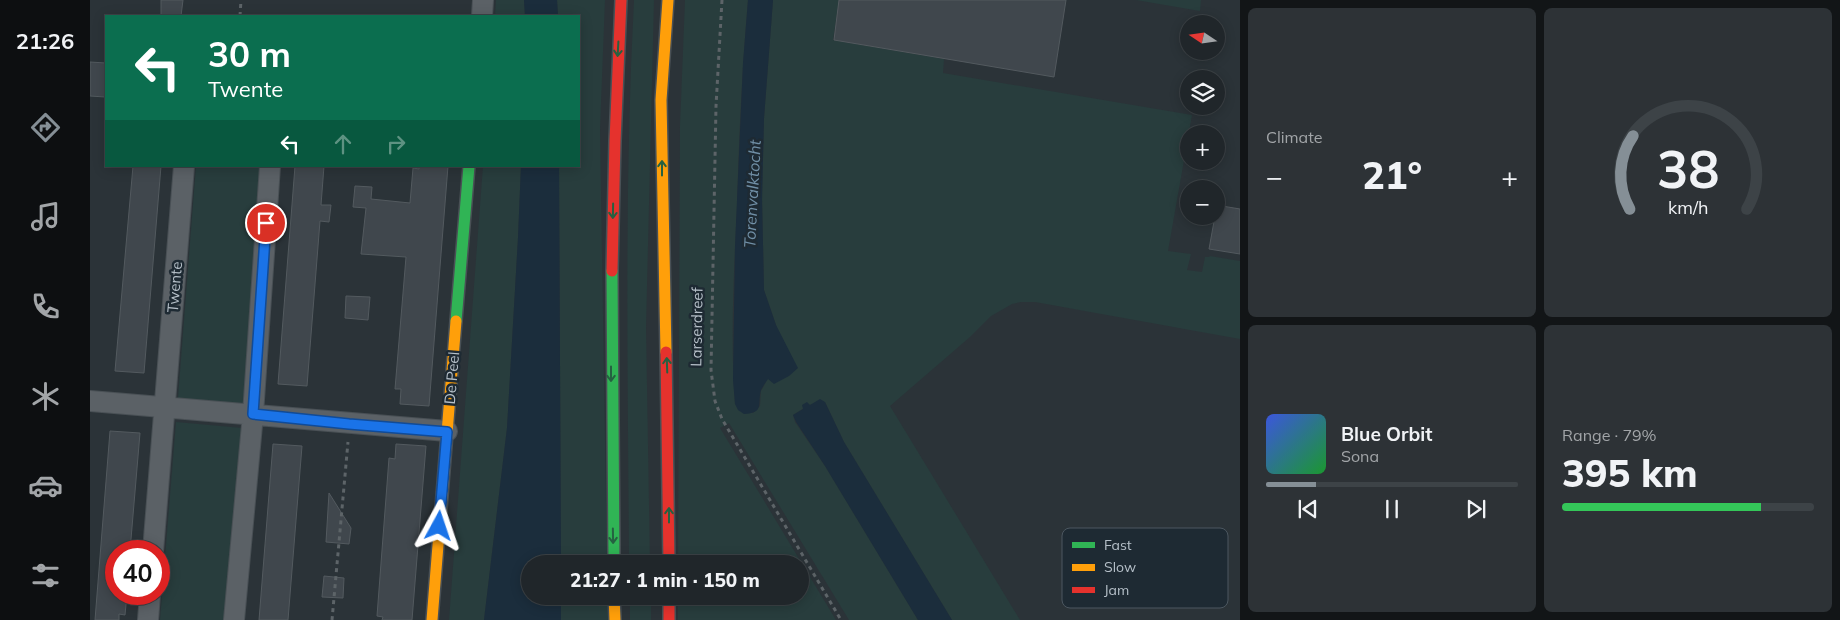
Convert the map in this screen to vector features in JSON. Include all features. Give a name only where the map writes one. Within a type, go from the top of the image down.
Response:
[{"type":"main road","points":[[614,555],[611,415],[612,266],[614,124],[621,0]]},
{"type":"main road","name":"Larserdreef","points":[[668,0],[662,100],[662,177],[668,414],[669,555]]},
{"type":"main road","name":"De Peel","points":[[432,620],[470,167]]},
{"type":"main road","points":[[614,605],[614,620]]},
{"type":"main road","points":[[669,605],[669,620]]},
{"type":"street","points":[[482,15],[483,0]]},
{"type":"street","name":"Twente","points":[[154,540],[184,167]]},
{"type":"street","points":[[234,620],[253,414],[270,167]]},
{"type":"street","points":[[90,401],[447,432]]},
{"type":"street","points":[[148,620],[149,605]]},
{"type":"path","points":[[240,15],[241,0]]},
{"type":"path","name":"Larserdreef","points":[[722,0],[716,106],[711,370],[714,401],[722,420],[841,620]]},
{"type":"path","points":[[332,620],[349,424]]},
{"type":"green space","points":[[496,0],[524,0],[525,15],[495,15]]},
{"type":"green space","points":[[557,0],[605,0],[600,129],[607,555],[561,555],[559,167],[580,167],[580,15],[558,15]]},
{"type":"green space","points":[[634,0],[654,0],[646,327],[650,555],[629,555],[628,212]]},
{"type":"green space","points":[[685,0],[748,0],[740,128],[733,354],[735,404],[753,413],[760,406],[761,391],[768,378],[789,376],[792,372],[764,290],[762,199],[764,118],[773,0],[839,0],[833,40],[944,59],[943,73],[1180,113],[1180,115],[1192,115],[1190,125],[1180,125],[1180,170],[1182,170],[1168,251],[1191,254],[1187,270],[1202,272],[1205,257],[1210,256],[1240,261],[1240,339],[1035,302],[1021,302],[1012,304],[991,316],[970,337],[890,406],[1020,620],[952,620],[844,442],[825,402],[809,405],[793,415],[795,422],[825,466],[918,620],[849,620],[729,423],[720,428],[797,555],[678,555],[680,126]]},
{"type":"green space","points":[[1136,0],[1201,0],[1200,11]]},
{"type":"green space","points":[[196,167],[264,167],[244,404],[178,398]]},
{"type":"green space","points":[[483,167],[521,167],[507,428],[484,620],[449,620]]},
{"type":"green space","points":[[176,422],[242,428],[226,620],[160,620],[161,605],[170,605],[170,540],[166,540]]},
{"type":"green space","points":[[809,575],[836,620],[678,620],[678,605],[809,605]]},
{"type":"green space","points":[[561,605],[607,605],[608,620],[561,620]]},
{"type":"green space","points":[[630,605],[651,605],[651,620],[630,620]]},
{"type":"water","points":[[524,0],[557,0],[558,15],[525,15]]},
{"type":"water","name":"Torenvalktocht","points":[[748,0],[773,0],[764,118],[762,199],[764,290],[776,325],[798,368],[789,376],[774,384],[768,379],[761,390],[758,410],[744,414],[738,410],[735,404],[733,380],[735,246],[743,63]]},
{"type":"water","points":[[521,167],[559,167],[561,555],[521,555],[521,605],[561,605],[561,620],[484,620],[507,428]]},
{"type":"water","points":[[820,399],[825,402],[844,442],[952,620],[918,620],[825,466],[796,422],[793,415],[803,409],[802,405],[807,402],[810,405]]},
{"type":"building","points":[[161,0],[183,0],[181,15],[161,15]]},
{"type":"building","points":[[839,0],[1066,0],[1054,77],[834,40]]},
{"type":"building","points":[[90,62],[105,63],[105,97],[90,96]]},
{"type":"building","points":[[133,167],[161,167],[144,373],[115,371]]},
{"type":"building","points":[[295,167],[324,167],[321,205],[331,205],[329,222],[320,221],[307,386],[278,384]]},
{"type":"building","points":[[419,167],[448,167],[429,406],[400,404],[401,389],[395,389],[406,257],[361,254],[366,208],[353,207],[355,186],[372,187],[371,199],[410,203],[413,168],[419,169]]},
{"type":"building","points":[[1225,206],[1240,209],[1240,254],[1209,249],[1213,225],[1225,225]]},
{"type":"building","points":[[346,296],[370,297],[368,320],[345,318]]},
{"type":"building","points":[[110,431],[140,433],[131,540],[105,540],[105,605],[126,605],[125,615],[119,614],[119,620],[95,620]]},
{"type":"building","points":[[273,444],[302,446],[288,620],[259,620]]},
{"type":"building","points":[[396,444],[426,446],[412,620],[382,620],[383,617],[377,616],[389,458],[395,459]]},
{"type":"building","points":[[329,493],[351,528],[349,544],[326,542]]},
{"type":"building","points":[[324,576],[344,578],[343,598],[322,597]]},
{"type":"traffic: fast","points":[[456,321],[469,167]]},
{"type":"traffic: fast","points":[[612,271],[614,555]]},
{"type":"traffic: slow","points":[[666,352],[661,100],[668,0]]},
{"type":"traffic: slow","points":[[432,620],[456,321]]},
{"type":"traffic: slow","points":[[614,605],[615,620]]},
{"type":"traffic: jam","points":[[612,271],[621,0]]},
{"type":"traffic: jam","points":[[666,352],[669,555]]},
{"type":"traffic: jam","points":[[669,605],[669,620]]},
{"type":"route","points":[[266,223],[253,414],[447,432],[439,526]]}]
